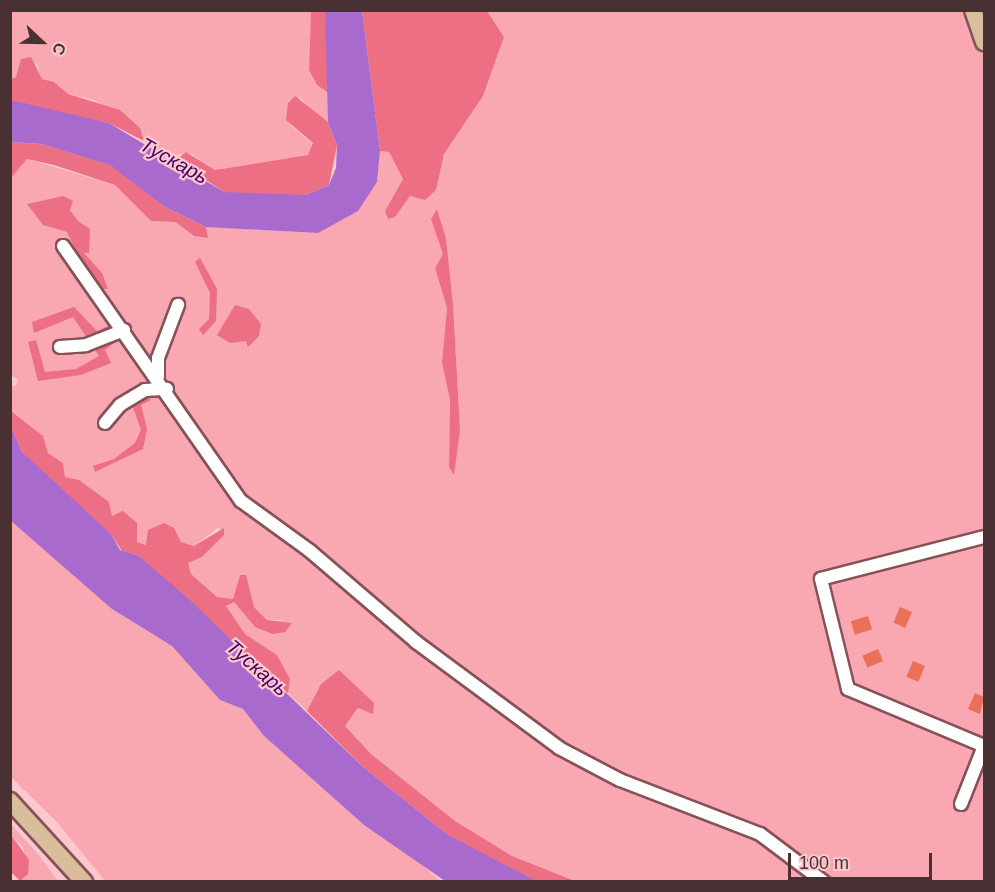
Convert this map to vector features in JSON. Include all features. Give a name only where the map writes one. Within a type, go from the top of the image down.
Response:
[{"type":"main road","points":[[973,10],[984,42]]},
{"type":"main road","points":[[10,801],[84,882]]},
{"type":"street","points":[[63,246],[167,389],[200,447],[241,501],[310,551],[416,642],[516,719],[620,780],[760,834],[824,882]]},
{"type":"street","points":[[158,377],[158,357],[178,305]]},
{"type":"street","points":[[60,347],[86,345],[124,330]]},
{"type":"street","points":[[105,423],[120,405],[145,390],[167,389]]},
{"type":"street","points":[[961,804],[984,746],[848,689],[821,579],[984,537]]},
{"type":"shaded area","points":[[10,11],[311,11],[309,70],[317,85],[330,94],[328,122],[318,118],[300,97],[290,125],[313,144],[308,155],[215,170],[190,153],[178,154],[176,160],[144,141],[140,128],[94,100],[68,94],[54,82],[41,79],[37,63],[11,79]]},
{"type":"shaded area","points":[[311,11],[325,11],[330,94],[317,85],[309,70]]},
{"type":"shaded area","points":[[362,11],[487,11],[504,37],[483,96],[444,154],[436,190],[425,200],[410,196],[395,217],[388,219],[385,211],[403,179],[389,152],[380,151]]},
{"type":"shaded area","points":[[487,11],[984,11],[984,881],[575,881],[512,856],[455,821],[371,754],[345,726],[359,708],[339,671],[321,684],[307,711],[288,693],[290,679],[277,655],[245,634],[226,606],[234,602],[255,627],[285,620],[267,620],[254,607],[240,575],[233,599],[217,597],[191,574],[187,563],[202,557],[224,535],[219,527],[194,546],[181,542],[174,528],[146,545],[137,542],[112,516],[109,502],[79,480],[65,477],[63,463],[48,453],[43,436],[11,410],[11,386],[16,386],[18,380],[11,375],[11,178],[27,159],[115,185],[151,221],[175,222],[194,236],[207,238],[206,227],[318,233],[377,182],[380,151],[389,152],[403,179],[385,211],[395,217],[410,196],[431,195],[436,190],[444,154],[483,96],[504,37]],"holes":[[[63,196],[77,221],[78,251],[67,232],[43,224],[28,204]],[[437,209],[446,238],[453,304],[460,430],[449,467],[450,400],[442,363],[447,308],[435,268],[443,254]]]},
{"type":"shaded area","points":[[31,57],[42,79],[54,82],[68,94],[120,110],[140,128],[144,141],[109,123],[11,102],[11,79],[16,77],[21,59]]},
{"type":"shaded area","points":[[295,96],[328,122],[337,145],[329,185],[306,195],[272,197],[224,192],[176,160],[186,152],[215,170],[308,155],[313,143],[286,120],[288,103]]},
{"type":"shaded area","points":[[11,142],[42,144],[111,165],[165,207],[206,227],[208,238],[194,236],[175,222],[151,221],[115,185],[54,165],[27,159],[11,178]]},
{"type":"shaded area","points":[[63,196],[73,201],[70,210],[78,221],[90,229],[89,253],[84,253],[102,273],[108,289],[101,289],[80,260],[67,232],[43,225],[27,204]]},
{"type":"shaded area","points":[[437,209],[446,238],[453,304],[460,430],[454,475],[449,467],[450,400],[442,363],[447,308],[435,268],[443,254],[431,219]]},
{"type":"shaded area","points":[[200,258],[217,289],[216,321],[203,335],[199,329],[209,319],[210,293],[195,262]]},
{"type":"shaded area","points":[[235,305],[249,309],[261,324],[259,336],[248,347],[246,341],[230,343],[217,335]]},
{"type":"shaded area","points":[[74,307],[97,331],[108,326],[117,341],[105,350],[111,363],[81,375],[38,381],[28,342],[36,340],[45,372],[76,369],[99,356],[73,317],[34,333],[32,322]]},
{"type":"shaded area","points":[[143,384],[151,400],[141,405],[147,429],[143,449],[95,472],[93,466],[114,459],[135,443],[141,430],[127,390]]},
{"type":"shaded area","points":[[10,410],[43,436],[48,453],[63,463],[65,477],[79,480],[109,502],[112,516],[123,511],[137,523],[137,542],[146,545],[148,530],[164,523],[174,528],[181,542],[194,546],[224,528],[224,535],[202,557],[188,563],[191,574],[217,597],[233,599],[240,575],[246,575],[254,607],[267,620],[292,623],[285,632],[273,634],[255,627],[234,602],[226,606],[245,634],[277,655],[290,679],[288,693],[139,556],[122,551],[111,534],[46,478],[22,452],[11,427]]},
{"type":"shaded area","points":[[11,522],[77,574],[112,609],[172,646],[220,700],[243,709],[264,736],[364,825],[412,856],[440,881],[105,881],[57,822],[11,777]]},
{"type":"shaded area","points":[[339,670],[374,703],[373,714],[358,708],[345,726],[371,754],[455,821],[512,856],[575,881],[536,881],[511,872],[448,835],[363,767],[307,711],[321,684]]},
{"type":"shaded area","points":[[11,824],[58,881],[20,881],[28,874],[23,847],[11,835]]},
{"type":"shaded area","points":[[11,835],[29,860],[28,874],[20,881],[11,872]]},
{"type":"water","points":[[325,11],[362,11],[380,151],[377,182],[358,211],[318,233],[206,227],[165,207],[110,165],[42,144],[11,142],[11,102],[15,101],[109,123],[224,192],[306,195],[329,185],[336,168],[337,145],[328,122]]},
{"type":"water","name":"Тускарь","points":[[11,427],[22,452],[111,534],[120,550],[139,556],[193,603],[363,767],[448,835],[536,881],[445,881],[364,825],[264,736],[243,709],[220,700],[172,646],[112,609],[11,521]]},
{"type":"building","points":[[900,607],[912,612],[905,628],[893,623]]},
{"type":"building","points":[[868,616],[872,629],[855,635],[851,621]]},
{"type":"building","points":[[878,649],[883,661],[867,668],[862,656]]},
{"type":"building","points":[[913,661],[925,666],[918,682],[906,677]]},
{"type":"building","points":[[975,693],[984,697],[980,714],[968,709]]}]
